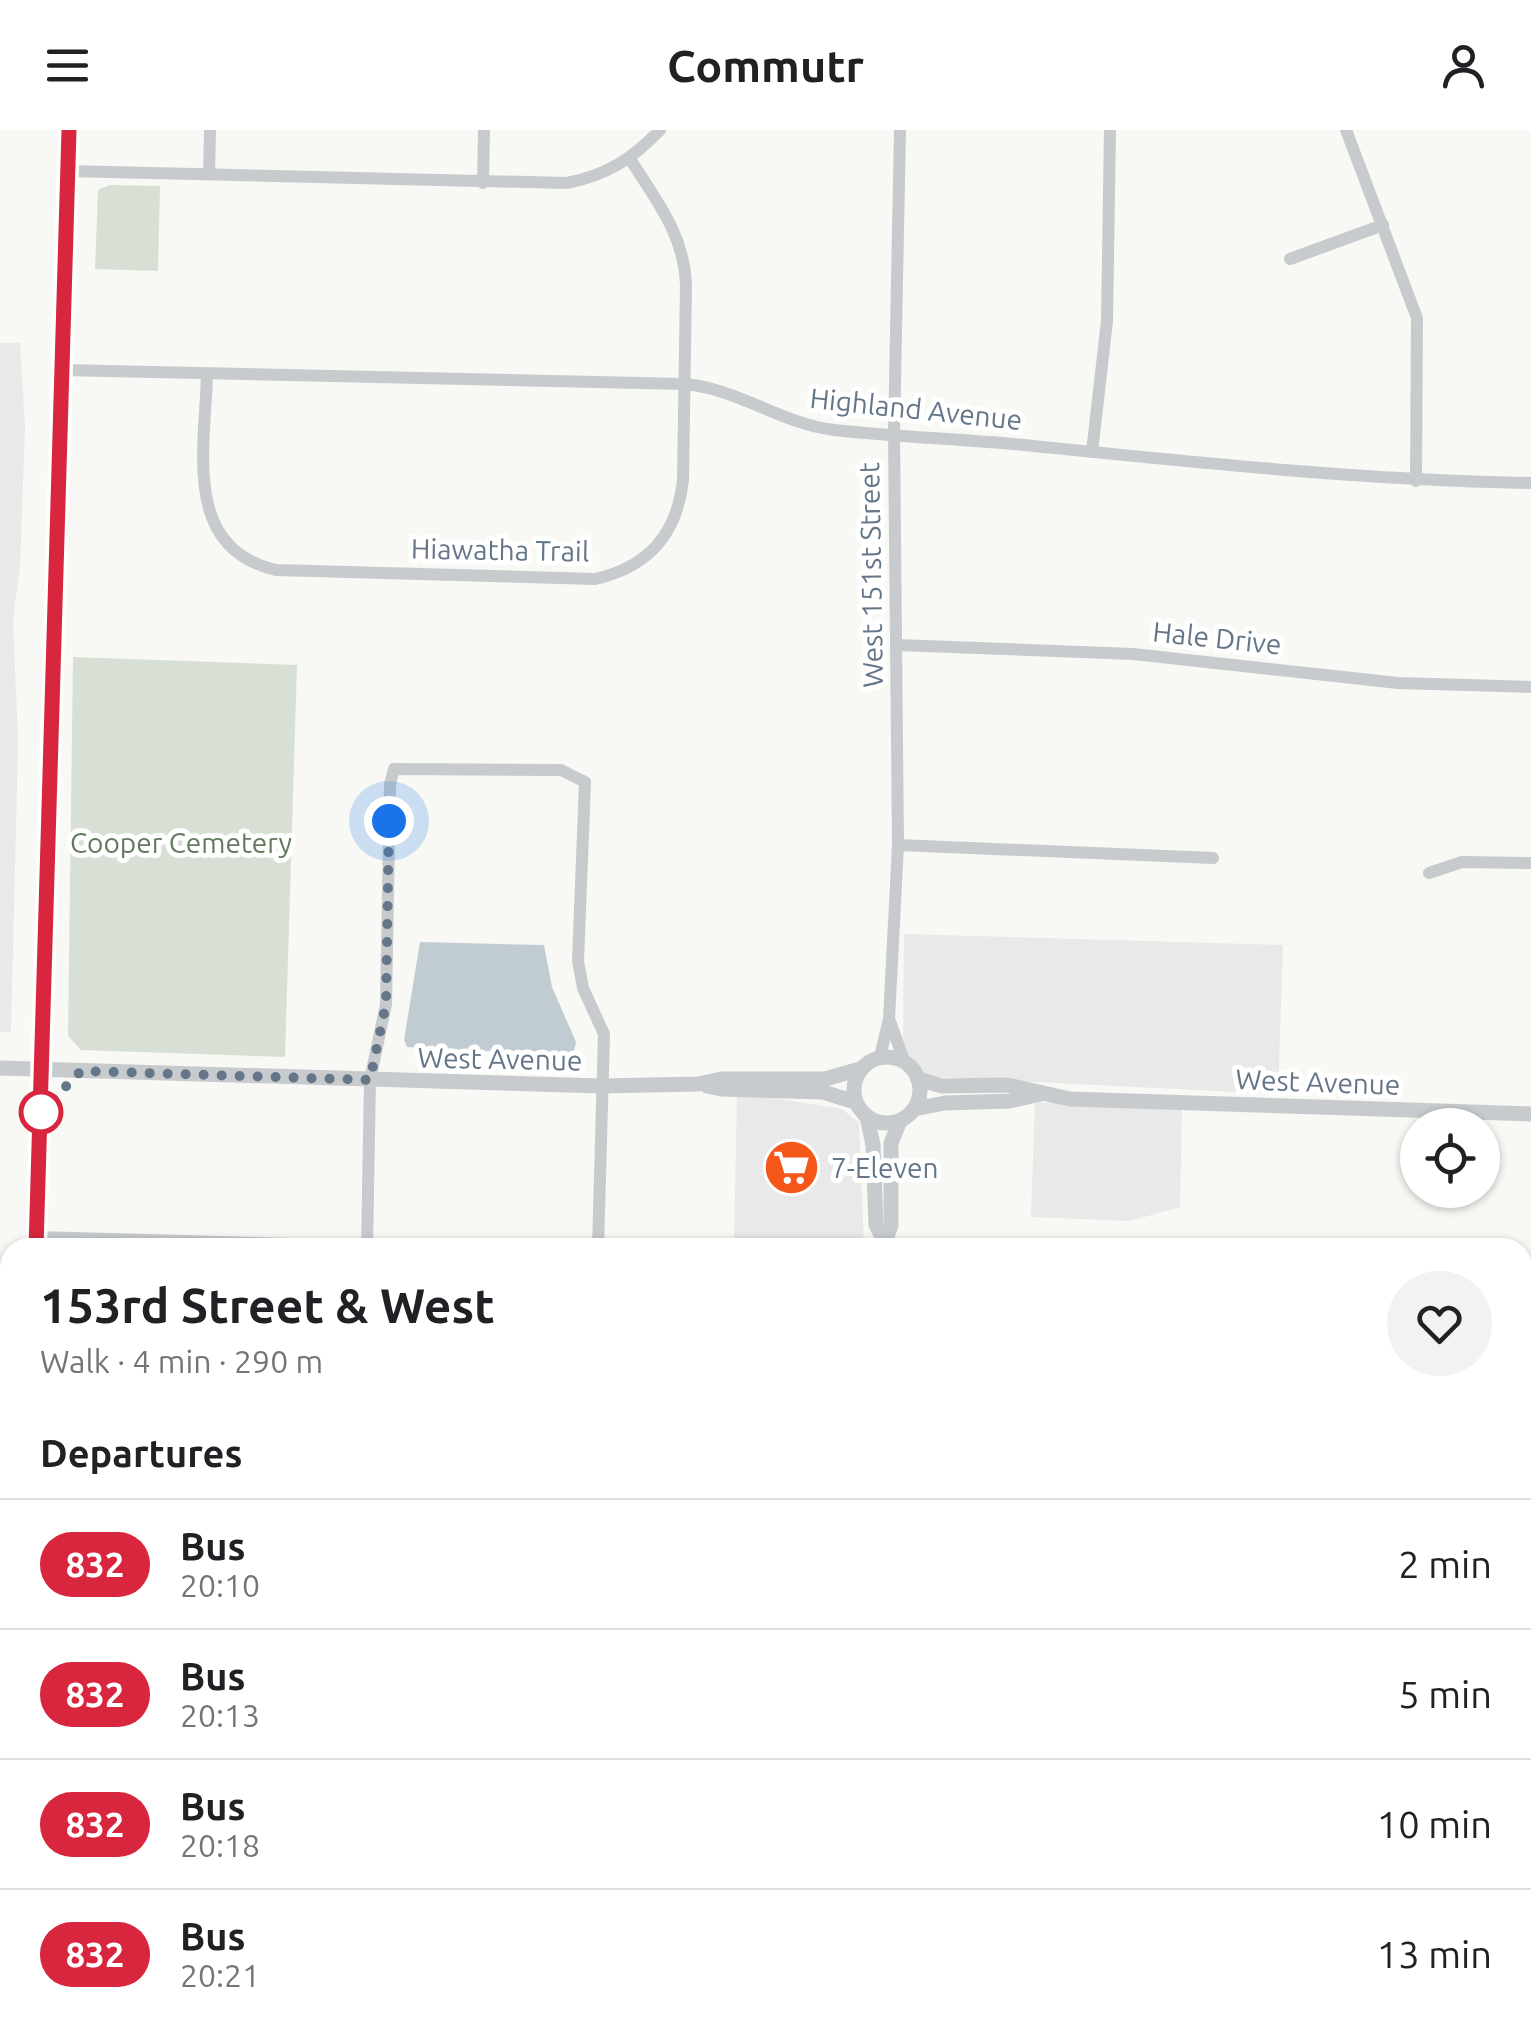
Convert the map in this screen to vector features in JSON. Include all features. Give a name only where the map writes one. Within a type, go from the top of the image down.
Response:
[{"type":"street","points":[[36,1238],[68,130]]},
{"type":"street","points":[[209,174],[210,130]]},
{"type":"street","points":[[483,183],[484,130]]},
{"type":"street","points":[[68,171],[567,182],[595,177],[630,160],[660,130]]},
{"type":"street","name":"West 151st Street","points":[[880,1057],[889,1019],[898,846],[894,433],[900,130]]},
{"type":"street","points":[[1092,452],[1106,321],[1110,130]]},
{"type":"street","points":[[1346,130],[1417,318],[1416,481]]},
{"type":"street","name":"Hiawatha Trail","points":[[207,375],[204,490],[210,520],[228,546],[256,566],[276,570],[595,579],[624,572],[648,555],[668,530],[680,509],[683,480],[685,258],[675,229],[630,160]]},
{"type":"street","points":[[1290,259],[1383,225]]},
{"type":"street","name":"Highland Avenue","points":[[62,370],[684,384],[723,390],[756,408],[801,424],[837,430],[1416,481],[1531,483]]},
{"type":"street","name":"Hale Drive","points":[[898,645],[1134,654],[1398,683],[1531,687]]},
{"type":"street","points":[[366,1238],[370,1080],[386,1004],[390,784],[394,769],[561,770],[585,782],[578,961],[583,988],[604,1034],[598,1238]]},
{"type":"street","points":[[898,846],[1213,858]]},
{"type":"street","points":[[1429,873],[1462,862],[1531,864]]},
{"type":"street","name":"West 151st Street","points":[[889,1019],[904,1061]]},
{"type":"street","points":[[867,1117],[883,1124],[900,1121],[914,1110],[919,1100],[918,1079],[904,1061],[880,1057],[860,1069],[853,1090],[867,1117],[875,1166],[876,1225],[881,1238]]},
{"type":"street","name":"West Avenue","points":[[0,1068],[601,1086],[698,1084],[721,1079],[826,1079],[860,1069]]},
{"type":"street","name":"West Avenue","points":[[918,1079],[942,1086],[1007,1085],[1070,1099],[1531,1114]]},
{"type":"street","name":"West Avenue","points":[[698,1084],[721,1089],[823,1092],[856,1102]]},
{"type":"street","name":"West Avenue","points":[[914,1110],[946,1103],[1010,1101],[1044,1094]]},
{"type":"street","points":[[886,1238],[891,1225],[891,1143],[900,1121]]},
{"type":"shaded area","points":[[0,343],[20,343],[25,427],[20,567],[13,619],[18,742],[11,1032],[0,1032]]},
{"type":"shaded area","points":[[904,934],[1283,945],[1278,1094],[916,1076],[903,1057]]},
{"type":"shaded area","points":[[420,942],[544,945],[552,987],[576,1042],[574,1051],[554,1054],[407,1047],[404,1040]]},
{"type":"shaded area","points":[[737,1092],[842,1109],[859,1123],[864,1238],[734,1238]]},
{"type":"shaded area","points":[[1035,1102],[1182,1107],[1180,1207],[1130,1221],[1031,1217]]},
{"type":"green space","points":[[109,185],[160,186],[158,271],[95,269],[98,190]]},
{"type":"green space","name":"Cooper Cemetery","points":[[73,657],[297,665],[285,1057],[81,1050],[68,1036]]},
{"type":"bus line","name":"832","points":[[36,1238],[69,130]]},
{"type":"place","name":"7-Eleven","points":[[792,1168]]},
{"type":"route","points":[[41,1112],[81,1071],[370,1080],[386,1004],[389,821]]}]
